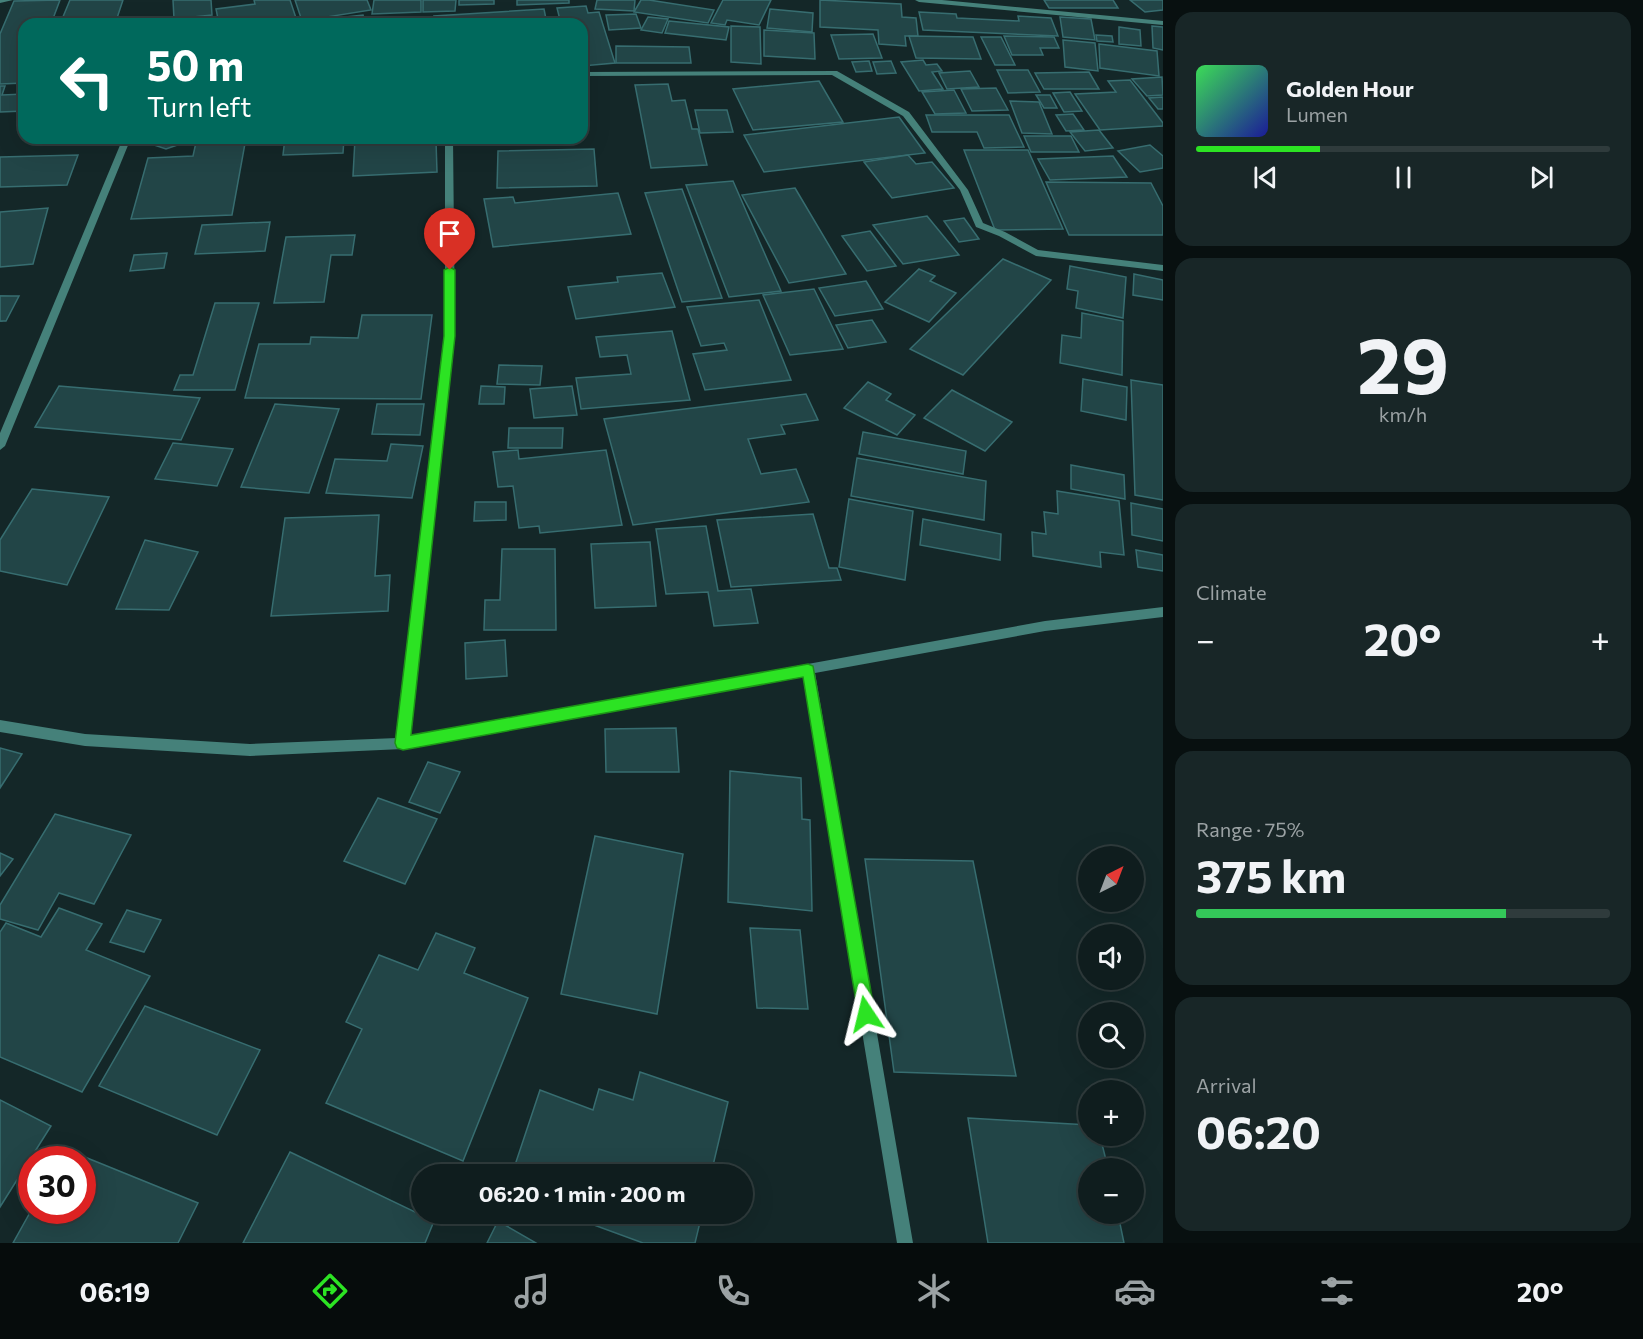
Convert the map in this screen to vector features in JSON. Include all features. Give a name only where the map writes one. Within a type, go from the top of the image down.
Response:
[{"type":"street","points":[[0,1],[9,0]]},
{"type":"street","points":[[919,0],[1163,22]]},
{"type":"street","points":[[588,74],[834,73],[906,114],[964,190],[979,225],[1002,234],[1036,253],[1163,268]]},
{"type":"street","points":[[0,446],[125,144]]},
{"type":"street","points":[[403,743],[450,336],[449,144]]},
{"type":"street","points":[[0,726],[85,740],[250,750],[403,743],[1045,626],[1163,612]]},
{"type":"street","points":[[808,670],[905,1243]]},
{"type":"building","points":[[60,0],[53,18],[18,18],[18,83],[0,84],[0,34],[14,1]]},
{"type":"building","points":[[70,0],[123,0],[117,18],[62,18]]},
{"type":"building","points":[[173,0],[211,0],[212,15],[174,18]]},
{"type":"building","points":[[254,0],[290,0],[296,18],[218,18],[216,9],[255,4]]},
{"type":"building","points":[[295,0],[367,0],[371,10],[321,18],[301,18]]},
{"type":"building","points":[[374,0],[421,0],[421,12],[372,14]]},
{"type":"building","points":[[423,0],[456,0],[455,11],[423,12]]},
{"type":"building","points":[[459,0],[494,0],[494,4],[459,5]]},
{"type":"building","points":[[517,0],[569,0],[569,3],[517,5]]},
{"type":"building","points":[[597,0],[635,0],[634,11],[595,9]]},
{"type":"building","points":[[641,0],[714,10],[708,23],[634,12]]},
{"type":"building","points":[[723,0],[771,0],[759,25],[727,20],[725,25],[711,23]]},
{"type":"building","points":[[820,0],[901,4],[902,17],[916,18],[918,36],[905,36],[906,46],[879,44],[878,30],[820,27]]},
{"type":"building","points":[[1044,0],[1113,0],[1118,8],[1049,8]]},
{"type":"building","points":[[1130,0],[1163,0],[1163,10],[1145,12]]},
{"type":"building","points":[[586,6],[588,13],[599,12],[615,63],[588,65],[588,18],[560,18],[557,8]]},
{"type":"building","points":[[544,9],[546,18],[434,18],[434,16]]},
{"type":"building","points":[[770,9],[813,13],[812,32],[767,28]]},
{"type":"building","points":[[919,12],[956,14],[957,18],[1019,21],[1018,16],[1051,18],[1058,36],[923,30]]},
{"type":"building","points":[[636,14],[641,28],[609,30],[606,15]]},
{"type":"building","points":[[363,15],[364,18],[336,18]]},
{"type":"building","points":[[648,17],[668,19],[662,33],[641,30]]},
{"type":"building","points":[[1060,17],[1091,19],[1095,40],[1063,37]]},
{"type":"building","points":[[669,21],[729,27],[726,40],[665,33]]},
{"type":"building","points":[[731,26],[760,27],[761,64],[731,62]]},
{"type":"building","points":[[1152,26],[1163,27],[1163,50],[1153,48]]},
{"type":"building","points":[[1119,27],[1140,30],[1141,46],[1119,44]]},
{"type":"building","points":[[764,30],[814,33],[815,59],[764,56]]},
{"type":"building","points":[[873,34],[882,58],[839,59],[831,35]]},
{"type":"building","points":[[1096,35],[1112,36],[1113,42],[1097,41]]},
{"type":"building","points":[[909,36],[973,37],[981,59],[916,58]]},
{"type":"building","points":[[1004,36],[1054,37],[1059,48],[1040,48],[1043,55],[1012,55]]},
{"type":"building","points":[[981,37],[1001,37],[1015,65],[995,65]]},
{"type":"building","points":[[1063,40],[1095,43],[1098,71],[1065,67]]},
{"type":"building","points":[[1099,44],[1157,51],[1159,76],[1100,68]]},
{"type":"building","points":[[616,46],[689,47],[691,63],[616,63]]},
{"type":"building","points":[[923,60],[926,65],[937,64],[942,71],[932,72],[943,89],[919,91],[901,62]]},
{"type":"building","points":[[869,61],[872,71],[856,72],[852,62]]},
{"type":"building","points":[[891,61],[896,73],[877,74],[873,62]]},
{"type":"building","points":[[997,70],[1028,70],[1040,92],[1008,93]]},
{"type":"building","points":[[970,71],[979,87],[947,89],[939,73]]},
{"type":"building","points":[[1089,72],[1099,89],[1044,89],[1035,73]]},
{"type":"building","points":[[1162,77],[1163,95],[1147,96],[1132,79]]},
{"type":"building","points":[[1130,80],[1163,126],[1100,130],[1075,94],[1116,92],[1108,81]]},
{"type":"building","points":[[819,81],[843,122],[753,130],[733,89]]},
{"type":"building","points":[[668,84],[672,101],[685,100],[692,129],[698,129],[707,165],[651,168],[635,85]]},
{"type":"building","points":[[0,86],[5,86],[2,95],[18,94],[18,111],[0,112]]},
{"type":"building","points":[[996,88],[1008,110],[972,111],[961,89]]},
{"type":"building","points":[[954,90],[966,113],[935,114],[922,92]]},
{"type":"building","points":[[1070,92],[1082,111],[1064,112],[1053,93]]},
{"type":"building","points":[[1036,95],[1050,95],[1057,108],[1044,108]]},
{"type":"building","points":[[1163,97],[1163,109],[1158,109],[1149,98]]},
{"type":"building","points":[[1010,101],[1039,102],[1052,134],[1022,133]]},
{"type":"building","points":[[695,110],[727,110],[733,132],[700,133]]},
{"type":"building","points":[[1073,114],[1084,130],[1066,131],[1056,115]]},
{"type":"building","points":[[926,115],[1009,115],[1024,147],[984,148],[977,132],[932,132]]},
{"type":"building","points":[[899,117],[925,153],[764,172],[744,135]]},
{"type":"building","points":[[1099,130],[1113,148],[1085,151],[1070,132]]},
{"type":"building","points":[[1024,136],[1071,136],[1079,152],[1031,152]]},
{"type":"building","points":[[151,144],[180,144],[166,149]]},
{"type":"building","points":[[196,144],[245,144],[232,215],[131,219],[148,158],[193,156]]},
{"type":"building","points":[[284,144],[344,144],[343,153],[283,155]]},
{"type":"building","points":[[355,144],[436,144],[437,172],[353,176]]},
{"type":"building","points":[[1150,145],[1163,156],[1163,168],[1140,172],[1118,151]]},
{"type":"building","points":[[594,149],[597,186],[497,188],[498,151]]},
{"type":"building","points":[[964,150],[1028,150],[1063,229],[995,230]]},
{"type":"building","points":[[78,155],[67,185],[0,187],[0,157]]},
{"type":"building","points":[[908,155],[916,164],[932,162],[954,188],[892,198],[864,162]]},
{"type":"building","points":[[1113,156],[1127,177],[1050,180],[1038,159]]},
{"type":"building","points":[[733,181],[781,291],[729,297],[686,185]]},
{"type":"building","points":[[1046,182],[1151,183],[1163,206],[1163,235],[1069,235]]},
{"type":"building","points":[[795,188],[846,274],[789,283],[742,195]]},
{"type":"building","points":[[682,189],[722,298],[682,302],[645,193]]},
{"type":"building","points":[[618,193],[631,234],[493,247],[484,199],[513,197],[515,203]]},
{"type":"building","points":[[48,208],[33,264],[0,267],[0,212]]},
{"type":"building","points":[[927,216],[959,255],[903,264],[873,225]]},
{"type":"building","points":[[964,218],[979,239],[959,242],[944,221]]},
{"type":"building","points":[[270,222],[265,251],[195,254],[202,225]]},
{"type":"building","points":[[870,231],[896,266],[867,271],[842,236]]},
{"type":"building","points":[[355,235],[352,255],[331,255],[324,302],[274,303],[286,237]]},
{"type":"building","points":[[167,253],[164,268],[130,271],[134,255]]},
{"type":"building","points":[[1003,259],[1051,280],[963,375],[910,349]]},
{"type":"building","points":[[1070,266],[1126,277],[1123,318],[1076,308],[1078,291],[1067,289]]},
{"type":"building","points":[[919,269],[935,276],[930,281],[956,293],[929,322],[885,302]]},
{"type":"building","points":[[662,273],[675,307],[576,319],[568,287],[618,282],[617,277]]},
{"type":"building","points":[[1134,274],[1163,280],[1163,300],[1133,295]]},
{"type":"building","points":[[866,281],[883,309],[835,316],[819,288]]},
{"type":"building","points":[[814,289],[843,349],[790,355],[763,295]]},
{"type":"building","points":[[0,296],[15,297],[2,321],[0,321]]},
{"type":"building","points":[[0,296],[19,296],[6,321],[0,321]]},
{"type":"building","points":[[759,300],[791,380],[705,390],[693,354],[727,350],[724,343],[701,346],[687,307]]},
{"type":"building","points":[[215,303],[259,303],[235,390],[174,390],[180,375],[193,375]]},
{"type":"building","points":[[1082,313],[1123,321],[1122,375],[1060,363],[1062,335],[1081,338]]},
{"type":"building","points":[[362,315],[432,315],[421,399],[245,398],[259,344],[310,344],[311,337],[358,338]]},
{"type":"building","points":[[872,320],[886,342],[848,348],[836,325]]},
{"type":"building","points":[[672,331],[690,400],[581,409],[576,378],[631,374],[627,355],[600,357],[596,337]]},
{"type":"building","points":[[499,365],[542,366],[540,385],[497,384]]},
{"type":"building","points":[[1083,379],[1127,387],[1126,420],[1081,411]]},
{"type":"building","points":[[1131,380],[1163,385],[1163,500],[1135,495]]},
{"type":"building","points":[[868,382],[891,394],[886,400],[915,415],[897,435],[844,408]]},
{"type":"building","points":[[59,386],[200,398],[181,440],[35,427]]},
{"type":"building","points":[[481,386],[505,387],[504,404],[479,404]]},
{"type":"building","points":[[572,386],[577,415],[534,418],[530,389]]},
{"type":"building","points":[[952,390],[1012,422],[985,451],[924,418]]},
{"type":"building","points":[[806,394],[818,420],[781,425],[785,434],[748,439],[761,474],[796,469],[809,502],[633,525],[604,419]]},
{"type":"building","points":[[275,404],[339,409],[309,493],[241,487]]},
{"type":"building","points":[[377,404],[424,404],[420,435],[372,434]]},
{"type":"building","points":[[509,428],[563,428],[562,448],[508,448]]},
{"type":"building","points":[[863,432],[966,451],[963,474],[859,454]]},
{"type":"building","points":[[173,443],[233,449],[217,486],[155,479]]},
{"type":"building","points":[[391,444],[423,446],[412,498],[326,493],[335,459],[387,461]]},
{"type":"building","points":[[518,450],[519,459],[606,450],[622,525],[540,533],[539,526],[519,528],[513,486],[498,487],[493,452]]},
{"type":"building","points":[[857,458],[986,481],[984,520],[851,496]]},
{"type":"building","points":[[1071,465],[1124,475],[1125,499],[1071,489]]},
{"type":"building","points":[[32,489],[109,497],[67,585],[0,571],[0,540]]},
{"type":"building","points":[[1057,491],[1119,501],[1124,555],[1100,552],[1101,567],[1033,556],[1032,532],[1046,534],[1044,512],[1058,514]]},
{"type":"building","points":[[849,499],[913,511],[905,580],[839,567]]},
{"type":"building","points":[[475,502],[506,502],[506,520],[474,521]]},
{"type":"building","points":[[1131,503],[1163,509],[1163,541],[1132,535]]},
{"type":"building","points":[[813,514],[829,568],[837,568],[841,580],[731,587],[717,520]]},
{"type":"building","points":[[379,515],[375,576],[390,575],[388,611],[271,616],[285,518]]},
{"type":"building","points":[[923,519],[1001,534],[1000,560],[920,545]]},
{"type":"building","points":[[706,526],[718,591],[751,589],[758,623],[714,626],[708,592],[666,594],[656,529]]},
{"type":"building","points":[[145,540],[198,552],[169,610],[116,609]]},
{"type":"building","points":[[650,542],[656,606],[595,608],[591,544]]},
{"type":"building","points":[[502,549],[555,549],[556,630],[484,630],[485,600],[500,600]]},
{"type":"building","points":[[1136,550],[1163,555],[1163,571],[1138,567]]},
{"type":"building","points":[[505,640],[507,676],[466,679],[465,643]]},
{"type":"building","points":[[676,728],[679,772],[606,772],[605,729]]},
{"type":"building","points":[[0,748],[22,754],[0,788]]},
{"type":"building","points":[[428,762],[460,772],[440,813],[409,802]]},
{"type":"building","points":[[730,771],[801,778],[802,819],[810,820],[812,911],[728,902]]},
{"type":"building","points":[[378,798],[437,819],[405,884],[344,861]]},
{"type":"building","points":[[55,814],[131,835],[94,904],[59,893],[38,930],[0,919],[0,905]]},
{"type":"building","points":[[595,836],[683,854],[657,1014],[561,994]]},
{"type":"building","points":[[0,853],[13,859],[0,876]]},
{"type":"building","points":[[865,859],[973,861],[1016,1076],[894,1072]]},
{"type":"building","points":[[59,908],[102,924],[86,950],[150,976],[82,1092],[0,1057],[0,932],[6,923],[41,937]]},
{"type":"building","points":[[127,910],[161,920],[144,952],[110,942]]},
{"type":"building","points":[[750,928],[800,930],[808,1009],[757,1008]]},
{"type":"building","points":[[436,933],[475,948],[464,973],[528,998],[463,1161],[326,1103],[362,1029],[346,1022],[379,955],[418,970]]},
{"type":"building","points":[[145,1006],[260,1050],[217,1135],[99,1086]]},
{"type":"building","points":[[640,1072],[728,1102],[713,1164],[515,1164],[540,1090],[593,1110],[599,1089],[633,1100]]},
{"type":"building","points":[[0,1100],[51,1126],[38,1146],[18,1146],[18,1178],[0,1207]]},
{"type":"building","points":[[968,1118],[1078,1124],[1078,1146],[1102,1146],[1106,1158],[1078,1158],[1078,1224],[1120,1224],[1124,1243],[988,1243]]},
{"type":"building","points":[[290,1152],[411,1210],[411,1224],[433,1224],[425,1243],[243,1243]]},
{"type":"building","points":[[96,1162],[198,1203],[178,1243],[13,1243],[24,1224],[96,1224]]},
{"type":"building","points":[[496,1224],[503,1224],[536,1243],[487,1243]]},
{"type":"building","points":[[591,1224],[700,1224],[695,1243],[643,1243]]},
{"type":"route","points":[[450,270],[450,336],[403,743],[808,670],[866,1014]]}]
